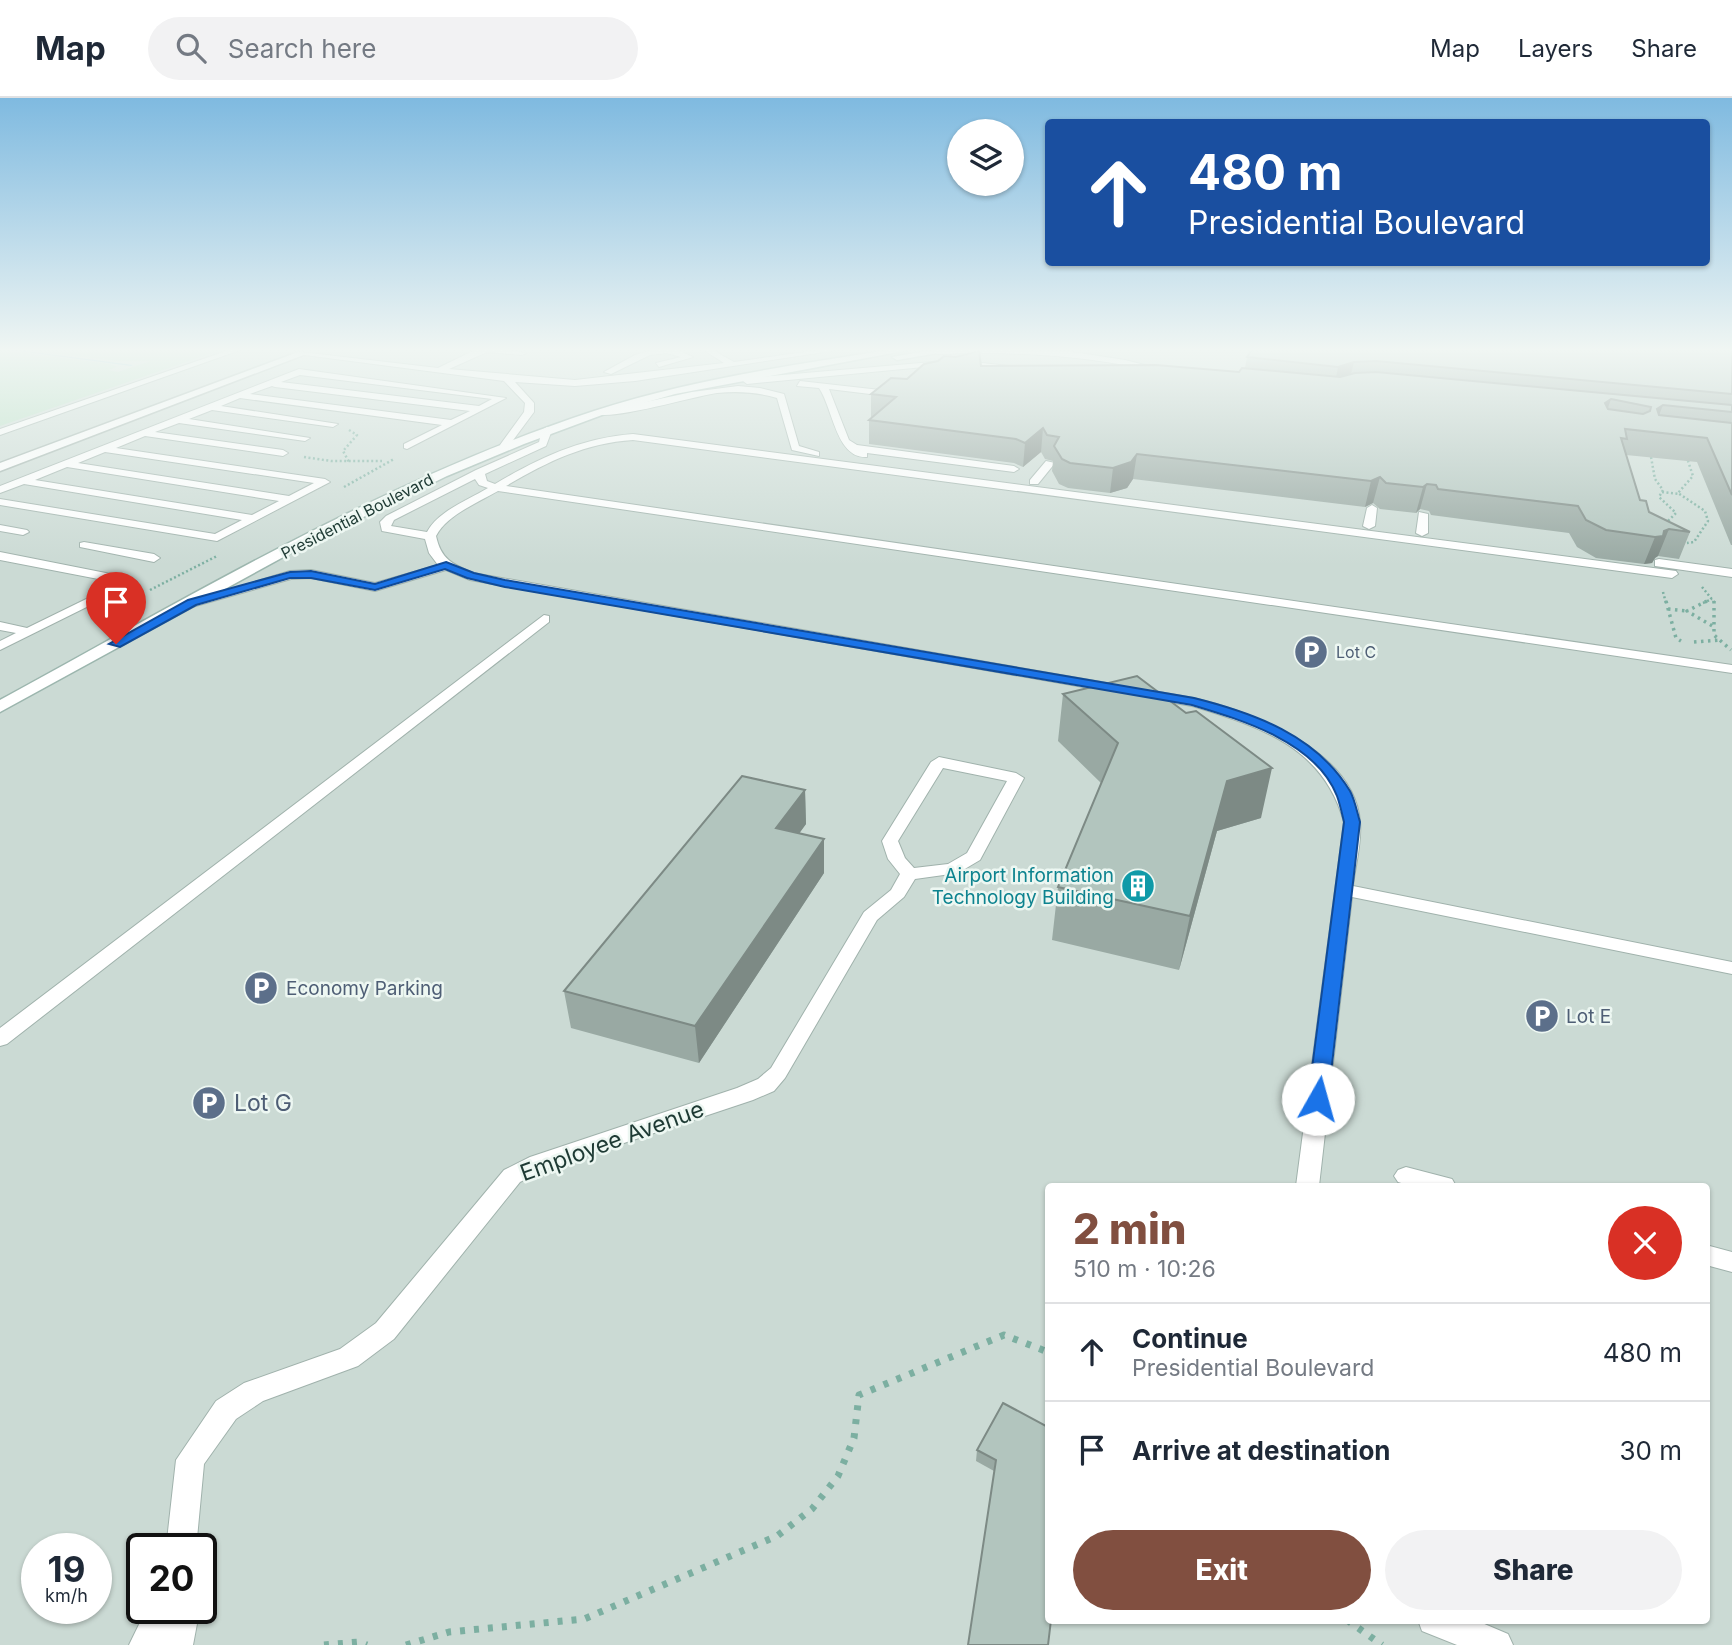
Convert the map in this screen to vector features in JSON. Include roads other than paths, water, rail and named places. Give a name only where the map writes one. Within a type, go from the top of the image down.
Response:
[{"type":"main road","points":[[0,467],[122,421]]},
{"type":"main road","name":"Presidential Boulevard","points":[[0,707],[371,507],[505,446],[574,421]]},
{"type":"main road","points":[[0,699],[69,670]]},
{"type":"lane","points":[[0,432],[31,421]]},
{"type":"lane","points":[[0,490],[176,421]]},
{"type":"lane","points":[[187,421],[305,438]]},
{"type":"lane","points":[[313,421],[333,424]]},
{"type":"lane","points":[[438,421],[452,423]]},
{"type":"lane","points":[[407,446],[456,421]]},
{"type":"lane","points":[[505,446],[523,421]]},
{"type":"lane","points":[[788,421],[795,448],[806,453],[1063,486]]},
{"type":"lane","points":[[838,421],[845,441],[872,461]]},
{"type":"lane","points":[[430,536],[386,529],[384,524],[390,517],[543,444],[547,430]]},
{"type":"lane","points":[[145,433],[283,453]]},
{"type":"lane","points":[[1307,1183],[1352,822],[1344,794],[1323,764],[1291,739],[1256,720],[1194,702],[470,576],[446,566],[433,554],[430,536],[435,527],[451,514],[568,449],[608,438],[633,437],[1426,537],[1587,554]]},
{"type":"lane","points":[[855,448],[1015,468],[1005,479]]},
{"type":"lane","points":[[0,502],[217,538],[325,482],[105,449]]},
{"type":"lane","points":[[812,473],[824,463]]},
{"type":"lane","points":[[1034,482],[1049,463]]},
{"type":"lane","points":[[66,464],[291,500]]},
{"type":"lane","points":[[480,472],[479,477],[483,483],[498,488],[1732,669]]},
{"type":"lane","points":[[23,481],[254,519]]},
{"type":"lane","points":[[1114,492],[1369,526],[1672,574]]},
{"type":"lane","points":[[1369,526],[1372,508]]},
{"type":"lane","points":[[1423,514],[1428,556]]},
{"type":"lane","points":[[0,528],[23,532]]},
{"type":"lane","points":[[84,545],[154,558]]},
{"type":"lane","points":[[0,556],[131,582],[0,646]]},
{"type":"lane","points":[[1653,563],[1732,573]]},
{"type":"lane","points":[[192,603],[290,575],[311,574],[375,587],[446,566]]},
{"type":"lane","points":[[0,1039],[544,619]]},
{"type":"lane","points":[[0,626],[28,632]]},
{"type":"lane","points":[[939,762],[1016,778],[974,856],[953,869],[909,874],[897,859],[890,841],[939,762]]},
{"type":"lane","name":"Employee Avenue","points":[[183,1533],[190,1460],[226,1410],[254,1392],[349,1358],[385,1331],[512,1175],[538,1163],[766,1085],[778,1073],[870,916],[898,893],[909,874]]},
{"type":"lane","points":[[1344,890],[1732,968]]},
{"type":"lane","points":[[1406,1177],[1431,1183]]},
{"type":"lane","points":[[1710,1256],[1732,1262]]},
{"type":"lane","points":[[145,1645],[155,1624]]},
{"type":"lane","points":[[177,1645],[181,1624]]},
{"type":"lane","points":[[1443,1624],[1497,1645]]},
{"type":"place","name":"Lot C","points":[[1311,652]]},
{"type":"place","name":"Airport Information Technology Building","points":[[1138,886]]},
{"type":"place","name":"Economy Parking","points":[[261,988]]},
{"type":"place","name":"Lot E","points":[[1542,1016]]},
{"type":"place","name":"Lot G","points":[[209,1103]]}]
